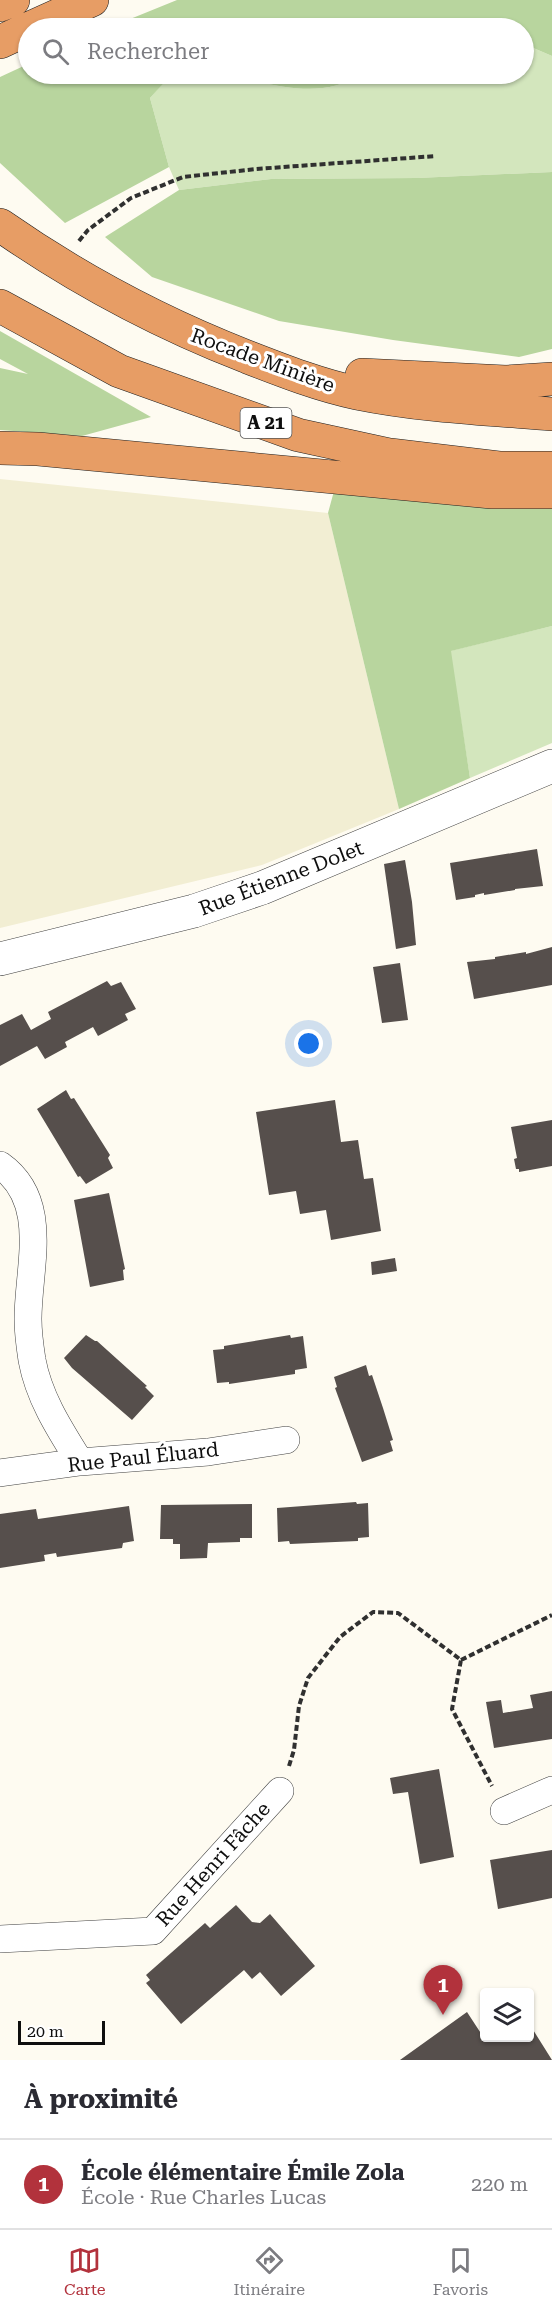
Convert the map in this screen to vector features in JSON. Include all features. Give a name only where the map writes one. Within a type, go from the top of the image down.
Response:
[{"type":"highway","points":[[0,5],[13,0]]},
{"type":"highway","points":[[53,18],[92,0]]},
{"type":"highway","points":[[0,42],[18,34]]},
{"type":"highway","name":"Rocade Minière","points":[[0,225],[61,265],[189,334],[282,371],[356,393],[441,406],[552,414]]},
{"type":"highway","name":"A 21","points":[[0,306],[119,371],[298,435],[390,455],[499,468],[552,468]]},
{"type":"highway","points":[[282,371],[506,382],[552,379]]},
{"type":"highway","points":[[0,448],[38,449],[492,492],[552,492]]},
{"type":"street","name":"Rue Étienne Dolet","points":[[0,958],[194,911],[262,888],[552,766]]},
{"type":"street","points":[[0,1165],[12,1173],[31,1212],[34,1246],[28,1318],[37,1383],[53,1417],[80,1462]]},
{"type":"street","name":"Rue Paul Éluard","points":[[0,1473],[80,1462],[208,1452],[286,1440]]},
{"type":"street","points":[[504,1811],[552,1790]]},
{"type":"street","name":"Rue Henri Fâche","points":[[0,1939],[153,1931],[280,1791]]},
{"type":"path","points":[[61,265],[87,230],[114,210],[131,198],[183,177],[436,156]]},
{"type":"path","points":[[280,1791],[294,1750],[299,1706],[308,1678],[340,1637],[373,1612],[398,1612],[461,1660]]},
{"type":"path","points":[[461,1660],[552,1615]]},
{"type":"path","points":[[461,1660],[452,1708],[504,1811]]},
{"type":"shaded area","points":[[0,479],[328,513],[399,809],[262,865],[0,928]]},
{"type":"green space","points":[[177,0],[552,0],[552,56],[534,48],[534,18],[133,18]]},
{"type":"green space","points":[[534,48],[552,56],[552,172],[417,178],[271,179],[179,190],[169,167],[150,98],[162,84],[266,84],[290,88],[327,88],[341,84],[534,84]]},
{"type":"green space","points":[[18,69],[18,84],[163,84],[150,98],[169,167],[65,223],[0,163],[0,77]]},
{"type":"green space","points":[[266,84],[341,84],[327,88],[309,89]]},
{"type":"green space","points":[[552,172],[552,349],[519,357],[393,340],[279,321],[152,277],[105,237],[179,190],[271,179],[417,178]]},
{"type":"green space","points":[[0,331],[151,417],[82,436],[0,430],[0,368],[28,374],[0,359]]},
{"type":"green space","points":[[334,491],[552,508],[552,626],[451,651],[470,778],[399,809],[328,513]]},
{"type":"green space","points":[[552,626],[552,743],[470,778],[450,651]]},
{"type":"building","points":[[537,849],[543,886],[484,895],[484,893],[456,900],[450,863]]},
{"type":"building","points":[[405,860],[416,945],[396,949],[384,864]]},
{"type":"building","points":[[552,947],[552,985],[474,999],[467,962],[526,952],[526,954]]},
{"type":"building","points":[[400,963],[408,1020],[382,1023],[373,967]]},
{"type":"building","points":[[107,981],[111,986],[121,982],[136,1009],[125,1014],[128,1020],[98,1036],[93,1027],[65,1042],[67,1047],[45,1059],[37,1046],[0,1066],[0,1025],[22,1014],[31,1030],[51,1019],[48,1012]]},
{"type":"building","points":[[66,1090],[71,1099],[74,1098],[110,1155],[108,1158],[113,1168],[86,1184],[80,1176],[78,1177],[37,1109]]},
{"type":"building","points":[[335,1100],[341,1142],[358,1140],[364,1179],[373,1178],[381,1231],[331,1240],[326,1210],[300,1214],[296,1191],[269,1195],[256,1112]]},
{"type":"building","points":[[552,1120],[552,1166],[519,1172],[514,1159],[517,1158],[511,1127]]},
{"type":"building","points":[[109,1193],[125,1269],[123,1270],[124,1280],[90,1287],[74,1200]]},
{"type":"building","points":[[395,1258],[397,1271],[372,1275],[371,1262]]},
{"type":"building","points":[[86,1335],[97,1341],[147,1386],[145,1387],[154,1396],[132,1420],[72,1368],[64,1358]]},
{"type":"building","points":[[290,1335],[291,1338],[303,1336],[307,1368],[295,1370],[295,1374],[229,1384],[229,1382],[217,1383],[213,1350],[224,1349],[224,1346]]},
{"type":"building","points":[[366,1365],[369,1376],[372,1375],[383,1408],[393,1440],[390,1441],[393,1451],[362,1462],[335,1388],[337,1387],[334,1377]]},
{"type":"building","points":[[356,1502],[357,1504],[368,1503],[369,1537],[358,1538],[358,1541],[290,1544],[289,1541],[278,1542],[277,1508]]},
{"type":"building","points":[[252,1504],[252,1538],[240,1538],[240,1542],[208,1543],[207,1558],[180,1559],[180,1544],[173,1544],[173,1539],[160,1539],[161,1505]]},
{"type":"building","points":[[129,1506],[134,1541],[123,1543],[122,1548],[57,1557],[56,1553],[44,1555],[45,1561],[0,1568],[0,1514],[36,1509],[38,1519]]},
{"type":"building","points":[[552,1691],[552,1739],[494,1748],[486,1702],[501,1700],[503,1713],[533,1708],[530,1695]]},
{"type":"building","points":[[439,1769],[454,1857],[420,1864],[408,1792],[393,1794],[390,1778]]},
{"type":"building","points":[[552,1850],[552,1898],[498,1909],[490,1860]]},
{"type":"building","points":[[236,1905],[252,1922],[260,1923],[270,1914],[315,1966],[281,1996],[260,1972],[252,1979],[244,1970],[181,2024],[146,1983],[150,1980],[146,1975],[205,1923],[210,1928]]},
{"type":"building","points":[[467,2012],[480,2032],[480,2042],[534,2042],[534,2031],[552,2060],[400,2060]]},
{"type":"place","name":"École élémentaire Émile Zola","points":[[443,2015]]}]
